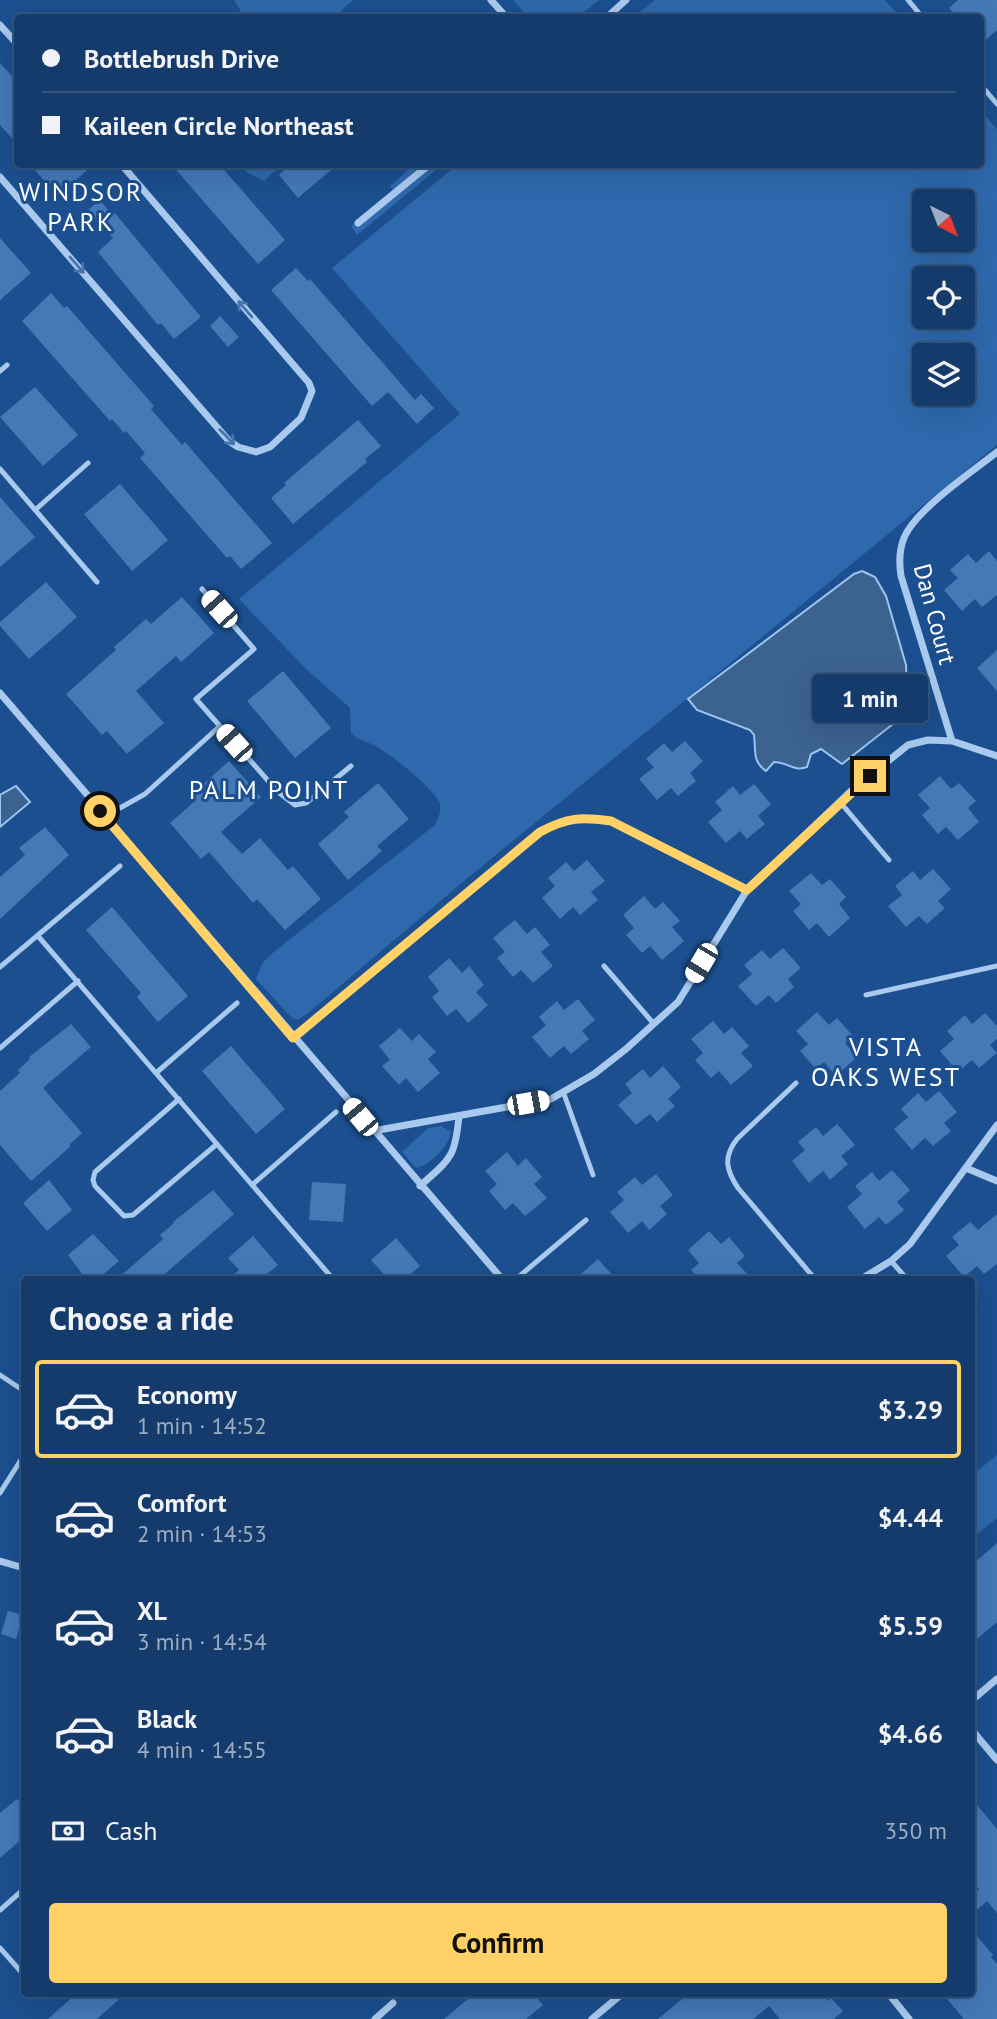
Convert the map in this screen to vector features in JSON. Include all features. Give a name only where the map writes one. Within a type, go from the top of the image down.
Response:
[{"type":"street","points":[[491,0],[503,14]]},
{"type":"street","points":[[610,14],[626,0]]},
{"type":"street","points":[[0,25],[14,41]]},
{"type":"street","points":[[0,177],[229,441],[238,447],[256,452],[270,447],[301,418],[312,391],[309,383],[124,168]]},
{"type":"street","points":[[358,223],[425,168]]},
{"type":"street","name":"Dan Court","points":[[952,741],[901,576],[901,548],[904,537],[919,516],[997,452]]},
{"type":"street","points":[[0,693],[499,1276]]},
{"type":"street","points":[[373,1131],[551,1099],[564,1094],[626,1049],[678,1002],[747,890],[840,802],[908,746],[928,740],[952,741],[997,756]]},
{"type":"street","points":[[293,1038],[540,832],[562,820],[589,818],[611,821],[747,890]]},
{"type":"street","points":[[420,1186],[447,1162],[457,1146],[459,1116]]},
{"type":"street","points":[[866,1276],[891,1261],[910,1244],[997,1125]]},
{"type":"street","points":[[966,1168],[997,1181]]},
{"type":"street","points":[[0,1560],[21,1567]]},
{"type":"street","points":[[975,1698],[997,1679]]},
{"type":"street","points":[[975,1734],[997,1760]]},
{"type":"street","points":[[592,2019],[618,1997]]},
{"type":"street","points":[[891,1997],[909,2019]]},
{"type":"street","points":[[375,2019],[393,2003]]},
{"type":"lane","points":[[908,0],[920,14]]},
{"type":"lane","points":[[984,89],[997,104]]},
{"type":"lane","points":[[0,371],[7,365]]},
{"type":"lane","points":[[35,510],[88,463]]},
{"type":"lane","points":[[0,469],[97,582]]},
{"type":"lane","points":[[202,589],[254,649],[196,699],[278,792],[295,805],[306,803],[351,766]]},
{"type":"lane","points":[[100,811],[120,808],[145,794],[220,726]]},
{"type":"lane","points":[[840,802],[889,860]]},
{"type":"lane","points":[[0,967],[120,866]]},
{"type":"lane","points":[[38,936],[330,1276]]},
{"type":"lane","points":[[604,966],[654,1024]]},
{"type":"lane","points":[[866,995],[997,966]]},
{"type":"lane","points":[[0,1048],[78,981]]},
{"type":"lane","points":[[156,1073],[237,1003]]},
{"type":"lane","points":[[796,1083],[737,1139],[730,1148],[727,1160],[729,1174],[738,1188],[812,1276]]},
{"type":"lane","points":[[564,1094],[593,1175]]},
{"type":"lane","points":[[178,1099],[95,1172],[95,1186],[124,1216],[133,1215],[217,1144]]},
{"type":"lane","points":[[252,1185],[336,1112]]},
{"type":"lane","points":[[520,1276],[586,1220]]},
{"type":"lane","points":[[891,1261],[904,1276]]},
{"type":"lane","points":[[0,1375],[21,1389]]},
{"type":"lane","points":[[0,1493],[21,1460]]},
{"type":"lane","points":[[0,1910],[21,1892]]},
{"type":"lane","points":[[0,1948],[21,1972]]},
{"type":"shaded area","points":[[234,0],[353,0],[337,14],[243,14]]},
{"type":"shaded area","points":[[513,0],[599,0],[582,14],[525,14]]},
{"type":"shaded area","points":[[655,0],[885,0],[897,14],[638,14]]},
{"type":"shaded area","points":[[984,114],[997,129],[997,445],[297,1020],[291,1017],[256,979],[263,962],[435,825],[440,804],[431,790],[393,758],[351,733],[350,708],[307,670],[239,599],[460,414],[332,268],[453,168],[984,168]]},
{"type":"shaded area","points":[[243,168],[279,168],[264,181]]},
{"type":"shaded area","points":[[411,168],[438,168],[357,235],[351,226],[394,191],[390,186]]},
{"type":"shaded area","points":[[862,571],[875,577],[886,596],[906,665],[907,689],[902,717],[842,764],[821,749],[811,754],[807,767],[798,768],[774,762],[766,771],[757,759],[754,735],[750,730],[697,710],[688,699],[854,574]]},
{"type":"shaded area","points":[[16,786],[30,802],[0,827],[0,795]]},
{"type":"shaded area","points":[[441,1126],[451,1132],[446,1144],[433,1159],[416,1168],[402,1152],[428,1128]]},
{"type":"shaded area","points":[[997,1455],[997,1518],[975,1536],[975,1473]]},
{"type":"building","points":[[958,0],[997,0],[997,30],[984,41],[984,14],[954,14],[949,8]]},
{"type":"building","points":[[0,63],[14,79],[14,141],[0,125]]},
{"type":"building","points":[[33,168],[89,168],[60,194],[48,181],[46,183]]},
{"type":"building","points":[[174,168],[222,168],[285,240],[258,264]]},
{"type":"building","points":[[287,168],[333,168],[298,198],[279,175]]},
{"type":"building","points":[[100,200],[111,214],[114,212],[201,317],[174,339],[161,323],[158,325],[98,252],[113,238],[88,210]]},
{"type":"building","points":[[0,238],[31,273],[0,300]]},
{"type":"building","points":[[296,268],[308,281],[310,279],[415,400],[421,394],[434,408],[417,424],[388,392],[372,406],[271,290]]},
{"type":"building","points":[[51,293],[64,308],[67,306],[154,406],[151,409],[182,445],[185,442],[272,543],[241,569],[230,556],[227,558],[140,458],[145,453],[126,431],[124,433],[112,419],[110,421],[22,321]]},
{"type":"building","points":[[220,316],[239,337],[228,347],[210,326]]},
{"type":"building","points":[[35,387],[78,435],[43,466],[0,417]]},
{"type":"building","points":[[358,420],[381,446],[365,459],[367,462],[293,524],[271,498],[286,485],[284,483]]},
{"type":"building","points":[[120,484],[168,540],[132,571],[84,514]]},
{"type":"building","points":[[0,497],[35,537],[0,567]]},
{"type":"building","points":[[989,551],[997,561],[997,595],[982,607],[975,599],[962,611],[944,590],[958,578],[950,570],[968,554],[976,563]]},
{"type":"building","points":[[46,582],[77,617],[29,659],[0,626],[0,622]]},
{"type":"building","points":[[182,597],[214,633],[181,662],[176,656],[136,691],[164,723],[127,754],[107,731],[102,735],[66,694],[146,619],[151,624]]},
{"type":"building","points":[[997,650],[997,691],[977,668]]},
{"type":"building","points":[[283,671],[331,728],[295,758],[247,701]]},
{"type":"building","points":[[685,741],[703,761],[690,773],[696,781],[678,796],[671,788],[657,800],[639,779],[654,767],[646,759],[664,743],[672,752]]},
{"type":"building","points":[[229,761],[261,797],[221,832],[242,854],[260,838],[288,870],[293,866],[321,899],[285,930],[257,899],[253,903],[209,852],[201,859],[170,823],[194,802],[189,797]]},
{"type":"building","points":[[940,776],[951,789],[959,783],[976,801],[968,808],[979,822],[958,840],[946,827],[938,834],[922,815],[930,808],[918,795]]},
{"type":"building","points":[[378,783],[409,819],[377,846],[382,851],[348,880],[318,844],[349,817],[344,812]]},
{"type":"building","points":[[754,784],[771,804],[758,816],[765,824],[747,839],[740,831],[726,843],[708,822],[722,810],[715,802],[733,786],[740,795]]},
{"type":"building","points":[[45,827],[69,855],[0,919],[0,877],[25,855],[19,848]]},
{"type":"building","points":[[587,860],[605,881],[591,892],[598,900],[580,915],[573,907],[560,919],[542,898],[555,886],[548,878],[566,862],[574,871]]},
{"type":"building","points":[[933,869],[951,889],[938,901],[945,908],[927,924],[919,916],[906,927],[888,906],[902,895],[895,886],[913,871],[920,880]]},
{"type":"building","points":[[811,873],[822,885],[830,879],[846,897],[839,904],[850,918],[829,937],[817,923],[809,930],[793,911],[801,904],[789,891]]},
{"type":"building","points":[[644,896],[655,909],[663,902],[680,921],[672,927],[684,941],[662,960],[650,946],[642,953],[626,935],[634,928],[623,915]]},
{"type":"building","points":[[112,907],[188,996],[158,1022],[137,997],[141,993],[86,930]]},
{"type":"building","points":[[515,920],[527,934],[535,927],[550,945],[541,952],[553,966],[533,983],[521,970],[513,977],[497,958],[505,952],[493,938]]},
{"type":"building","points":[[783,948],[801,968],[788,979],[794,987],[776,1003],[769,995],[756,1006],[738,986],[752,974],[744,965],[762,950],[770,959]]},
{"type":"building","points":[[449,958],[462,973],[469,966],[484,985],[476,992],[488,1005],[468,1023],[456,1009],[447,1016],[432,997],[439,991],[428,977]]},
{"type":"building","points":[[578,999],[595,1020],[582,1031],[589,1039],[571,1054],[564,1046],[550,1058],[532,1037],[546,1025],[539,1017],[557,1001],[564,1010]]},
{"type":"building","points":[[817,1012],[829,1025],[837,1018],[853,1036],[845,1043],[857,1057],[836,1076],[824,1062],[816,1069],[800,1051],[808,1044],[796,1031]]},
{"type":"building","points":[[985,1013],[997,1026],[997,1039],[990,1045],[997,1053],[979,1068],[972,1060],[958,1072],[940,1051],[954,1039],[947,1031],[965,1015],[972,1024]]},
{"type":"building","points":[[713,1021],[724,1034],[732,1027],[749,1046],[741,1053],[753,1066],[731,1085],[719,1071],[711,1078],[695,1060],[703,1053],[691,1039]]},
{"type":"building","points":[[71,1024],[91,1047],[43,1088],[82,1133],[31,1181],[0,1145],[0,1091],[20,1073],[18,1070],[29,1057]]},
{"type":"building","points":[[400,1028],[412,1041],[419,1034],[436,1052],[428,1059],[440,1073],[418,1092],[406,1078],[399,1085],[382,1066],[390,1060],[379,1046]]},
{"type":"building","points":[[231,1046],[285,1109],[256,1134],[202,1071]]},
{"type":"building","points":[[663,1066],[681,1087],[668,1099],[675,1106],[657,1122],[650,1114],[636,1125],[618,1105],[632,1093],[625,1084],[643,1069],[650,1078]]},
{"type":"building","points":[[939,1091],[957,1112],[944,1123],[951,1131],[933,1146],[925,1138],[912,1150],[894,1129],[908,1117],[901,1109],[918,1093],[926,1102]]},
{"type":"building","points":[[837,1124],[855,1145],[841,1156],[848,1164],[830,1180],[823,1171],[809,1183],[792,1161],[805,1150],[798,1142],[816,1127],[823,1136]]},
{"type":"building","points":[[507,1152],[518,1166],[526,1158],[542,1177],[534,1184],[547,1198],[525,1216],[513,1203],[505,1210],[489,1191],[497,1184],[485,1171]]},
{"type":"building","points":[[892,1170],[910,1190],[897,1202],[904,1210],[886,1225],[879,1217],[865,1229],[847,1207],[862,1194],[855,1186],[872,1172],[879,1181]]},
{"type":"building","points":[[656,1174],[673,1195],[660,1206],[667,1214],[649,1230],[642,1221],[628,1233],[610,1212],[624,1200],[617,1192],[635,1177],[642,1185]]},
{"type":"building","points":[[49,1180],[72,1210],[47,1231],[23,1203]]},
{"type":"building","points":[[312,1182],[346,1184],[343,1222],[309,1220]]},
{"type":"building","points":[[213,1190],[234,1214],[162,1276],[120,1276],[163,1239],[160,1235]]},
{"type":"building","points":[[997,1214],[997,1264],[984,1274],[977,1266],[963,1276],[946,1256],[959,1245],[952,1237],[970,1222],[978,1230]]},
{"type":"building","points":[[709,1231],[721,1244],[729,1237],[745,1256],[737,1263],[749,1276],[697,1276],[691,1270],[699,1263],[688,1250]]},
{"type":"building","points":[[93,1234],[119,1261],[102,1276],[84,1276],[68,1255]]},
{"type":"building","points":[[253,1236],[278,1265],[265,1276],[232,1276],[239,1270],[228,1258]]},
{"type":"building","points":[[396,1238],[420,1266],[408,1276],[385,1276],[371,1260]]},
{"type":"building","points":[[598,1259],[613,1276],[578,1276]]},
{"type":"building","points":[[997,1543],[997,1622],[975,1641],[977,1568],[975,1562]]},
{"type":"building","points":[[8,1611],[21,1614],[16,1639],[1,1634]]},
{"type":"building","points":[[17,1799],[21,1804],[21,1840],[0,1858],[0,1813]]},
{"type":"building","points":[[975,1803],[997,1829],[997,1913],[987,1901],[975,1912],[975,1892],[979,1889],[975,1885]]},
{"type":"building","points":[[975,1934],[997,1964],[997,2019],[964,2019],[945,1997],[975,1997]]},
{"type":"building","points":[[73,1997],[122,1997],[97,2019],[48,2019]]},
{"type":"building","points":[[470,1997],[536,1997],[543,2005],[526,2019],[444,2019]]},
{"type":"building","points":[[684,1997],[824,1997],[828,2001],[831,1998],[843,2011],[834,2019],[780,2019],[769,2006],[753,2019],[658,2019]]},
{"type":"district","name":"WINDSOR PARK","points":[[81,206]]},
{"type":"district","name":"PALM POINT","points":[[269,789]]},
{"type":"district","name":"VISTA OAKS WEST","points":[[886,1061]]},
{"type":"route","points":[[100,811],[293,1038],[540,832],[562,820],[589,818],[611,821],[747,890],[870,776]]}]
